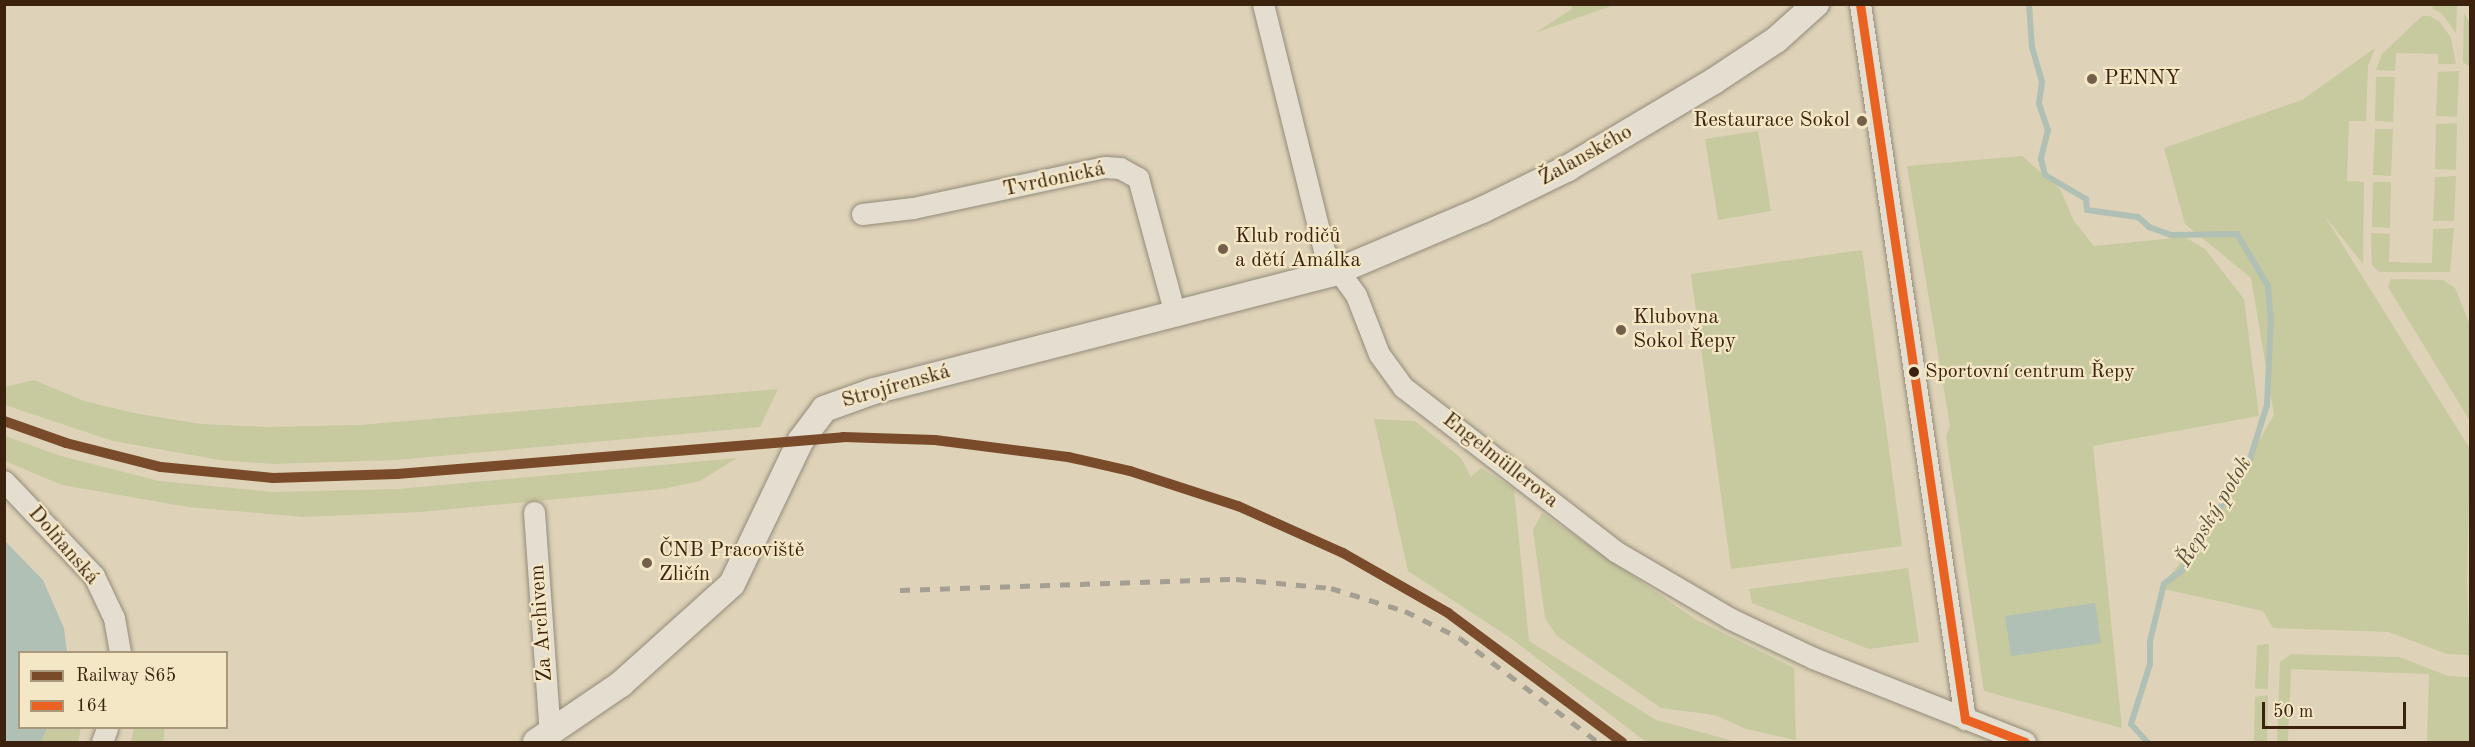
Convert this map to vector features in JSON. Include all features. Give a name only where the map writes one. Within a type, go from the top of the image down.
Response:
[{"type":"street","name":"Engelmüllerova","points":[[1263,4],[1324,251],[1336,272],[1356,295],[1379,354],[1403,387],[1615,551],[1731,619],[1813,658],[2025,742]]},
{"type":"street","name":"Žalanského","points":[[1336,272],[1482,210],[1577,163],[1723,76],[1776,40],[1816,4]]},
{"type":"street","points":[[1860,4],[1965,719]]},
{"type":"street","name":"Tvrdonická","points":[[862,214],[913,208],[1106,167],[1120,168],[1138,178],[1175,314]]},
{"type":"street","name":"Strojírenská","points":[[543,739],[621,684],[732,584],[801,440],[824,409],[874,391],[1336,272]]},
{"type":"street","name":"Dolňanská","points":[[4,481],[94,576],[114,618],[120,651]]},
{"type":"street","name":"Za Archivem","points":[[534,512],[543,739]]},
{"type":"green space","points":[[1572,5],[1614,5],[1535,33],[1572,9]]},
{"type":"green space","points":[[2436,5],[2457,5],[2456,33],[2442,14],[2432,8]]},
{"type":"green space","points":[[2464,13],[2470,23],[2470,67],[2463,62]]},
{"type":"green space","points":[[2422,16],[2430,16],[2440,22],[2451,38],[2456,64],[2438,64],[2438,54],[2396,53],[2395,71],[2376,70],[2382,54]]},
{"type":"green space","points":[[2375,48],[2368,66],[2366,121],[2349,121],[2347,181],[2364,182],[2363,264],[2324,215],[2470,449],[2467,583],[2470,655],[2447,654],[2389,632],[2273,628],[2263,611],[2159,588],[2202,537],[2274,415],[2251,278],[2185,224],[2164,148],[2302,100]]},
{"type":"green space","points":[[2459,71],[2457,117],[2436,116],[2438,72]]},
{"type":"green space","points":[[2376,77],[2395,77],[2393,122],[2375,121]]},
{"type":"green space","points":[[2457,123],[2456,170],[2435,169],[2436,124]]},
{"type":"green space","points":[[2375,129],[2393,129],[2391,176],[2373,175]]},
{"type":"green space","points":[[1758,131],[1771,211],[1718,220],[1705,139]]},
{"type":"green space","name":"Sportovní centrum Řepy","points":[[2022,156],[2060,189],[2074,221],[2094,246],[2185,237],[2205,249],[2244,299],[2259,416],[2093,446],[2122,728],[1984,691],[1946,436],[1950,426],[1907,166]]},
{"type":"green space","points":[[2456,176],[2454,221],[2433,221],[2435,177]]},
{"type":"green space","points":[[2373,182],[2391,182],[2390,228],[2372,227]]},
{"type":"green space","points":[[2454,228],[2450,272],[2379,272],[2372,265],[2371,233],[2390,234],[2389,262],[2432,263],[2433,229]]},
{"type":"green space","points":[[1862,250],[1902,546],[1731,569],[1691,274]]},
{"type":"green space","points":[[2391,279],[2443,280],[2455,288],[2470,325],[2470,421],[2388,287]]},
{"type":"green space","points":[[34,380],[84,401],[139,414],[201,424],[266,427],[360,425],[778,389],[760,427],[396,460],[274,464],[220,460],[113,441],[5,405],[5,387]]},
{"type":"green space","points":[[1374,419],[1415,421],[1461,458],[1471,477],[1481,468],[1514,489],[1529,641],[1656,720],[1737,742],[1646,742],[1512,639],[1408,571]]},
{"type":"green space","points":[[5,436],[61,456],[159,481],[273,492],[398,489],[737,458],[700,481],[663,489],[420,512],[304,517],[188,507],[62,485],[5,461]]},
{"type":"green space","points":[[1542,513],[1695,619],[1794,668],[1796,740],[1746,729],[1715,715],[1661,708],[1557,636],[1545,618],[1533,530]]},
{"type":"green space","points":[[1908,568],[1919,642],[1869,649],[1752,603],[1749,589]]},
{"type":"green space","points":[[2269,644],[2268,689],[2255,689],[2257,645]]},
{"type":"green space","points":[[2291,654],[2399,657],[2448,676],[2470,677],[2470,742],[2427,742],[2429,674],[2291,669],[2288,742],[2277,742],[2280,662]]},
{"type":"green space","points":[[2268,695],[2267,741],[2254,741],[2255,697]]},
{"type":"green space","points":[[47,729],[81,729],[78,742],[41,742]]},
{"type":"green space","points":[[134,729],[165,729],[163,742],[131,742]]},
{"type":"shaded area","points":[[4,540],[43,580],[64,628],[67,651],[18,651],[18,729],[47,729],[41,742],[5,742]]},
{"type":"shaded area","points":[[2095,603],[2101,643],[2011,656],[2005,616]]},
{"type":"waterway","name":"Řepský potok","points":[[2029,4],[2032,47],[2042,82],[2039,104],[2048,130],[2041,159],[2045,175],[2086,199],[2087,210],[2138,217],[2149,227],[2171,235],[2237,234],[2268,286],[2271,319],[2267,405],[2250,459],[2181,571],[2164,584],[2150,641],[2150,664],[2131,724],[2147,742]]},
{"type":"railway","points":[[900,590],[1236,579],[1331,588],[1405,611],[1460,638],[1598,742]]},
{"type":"rail line","name":"S65","points":[[4,421],[66,443],[161,467],[273,478],[397,474],[843,437],[935,440],[1068,457],[1130,471],[1238,506],[1343,553],[1448,613],[1622,742]]},
{"type":"transit line","name":"164","points":[[1860,4],[1965,719]]},
{"type":"transit line","name":"164","points":[[1965,719],[2025,742]]},
{"type":"place","name":"PENNY","points":[[2092,79]]},
{"type":"place","name":"Restaurace Sokol","points":[[1862,121]]},
{"type":"place","name":"Klub rodičů a dětí Amálka","points":[[1223,249]]},
{"type":"place","name":"Klubovna Sokol Řepy","points":[[1621,330]]},
{"type":"place","name":"Sportovní centrum Řepy","points":[[1914,372]]},
{"type":"place","name":"ČNB Pracoviště Zličín","points":[[647,563]]}]
